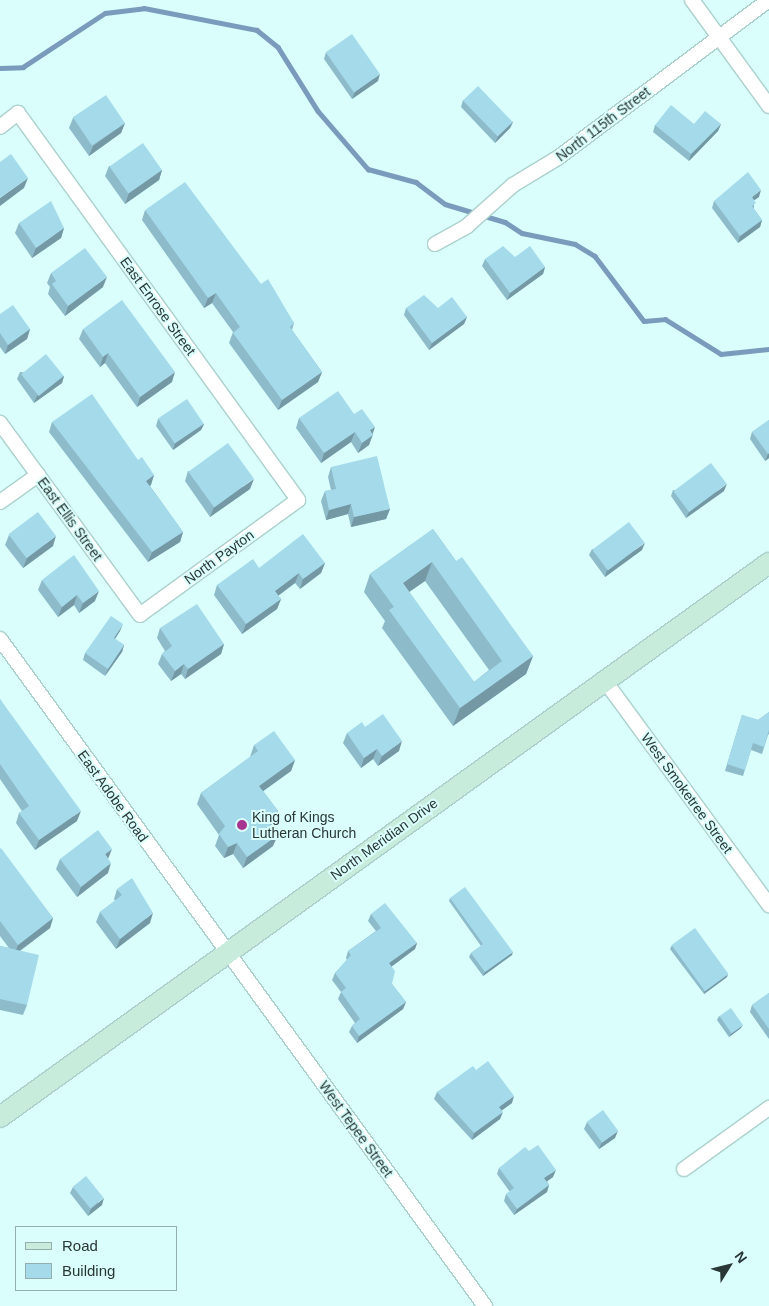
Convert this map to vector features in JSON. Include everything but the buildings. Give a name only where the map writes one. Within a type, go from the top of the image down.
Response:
[{"type":"street","points":[[692,0],[717,38],[769,106]]},
{"type":"street","name":"North 115th Street","points":[[435,244],[467,226],[513,185],[559,157],[769,0]]},
{"type":"street","name":"East Enrose Street","points":[[0,127],[18,113],[298,500]]},
{"type":"street","name":"East Ellis Street","points":[[0,422],[140,615]]},
{"type":"street","points":[[0,502],[38,475]]},
{"type":"street","name":"North Payton","points":[[140,615],[298,500]]},
{"type":"street","name":"North Meridian Drive","points":[[0,1117],[226,952],[769,563]]},
{"type":"street","name":"East Adobe Road","points":[[0,639],[226,952]]},
{"type":"street","name":"West Smoketree Street","points":[[605,681],[769,905]]},
{"type":"street","name":"West Tepee Street","points":[[226,952],[485,1306]]},
{"type":"street","points":[[684,1169],[769,1108]]},
{"type":"waterway","points":[[0,68],[23,67],[105,13],[144,8],[257,30],[278,47],[318,111],[368,169],[416,182],[445,204],[505,222],[522,233],[575,244],[595,256],[644,321],[665,319],[721,354],[769,349]]},
{"type":"place","name":"King of Kings Lutheran Church","points":[[242,825]]}]
